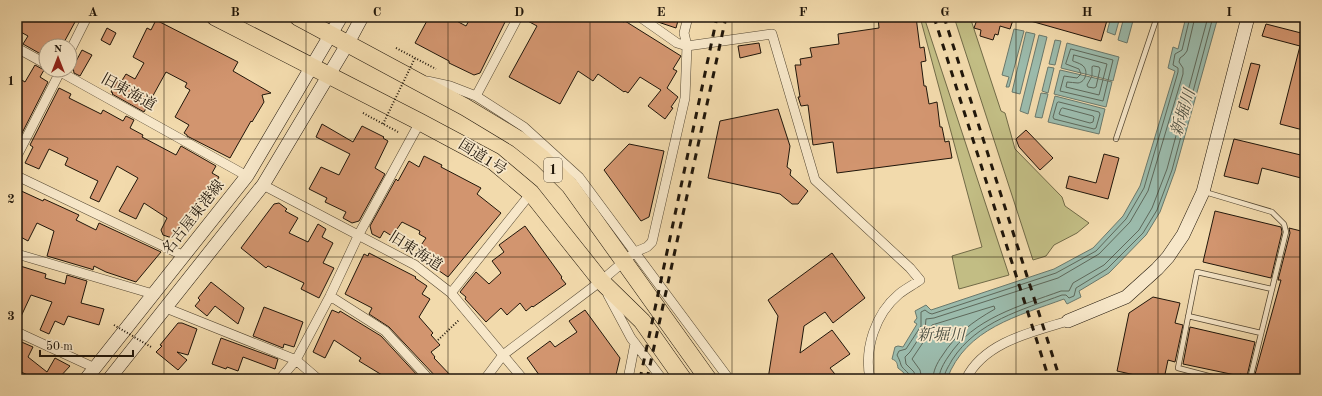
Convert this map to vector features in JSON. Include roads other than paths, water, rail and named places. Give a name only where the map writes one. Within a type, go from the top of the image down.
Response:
[{"type":"highway","name":"国道1号","points":[[215,17],[493,161],[532,194],[601,281],[642,321],[683,379]]},
{"type":"highway","name":"1","points":[[298,17],[465,107],[506,131],[542,158],[570,186],[611,242],[629,257],[708,379]]},
{"type":"main road","name":"名古屋東港線","points":[[86,379],[247,176],[341,17]]},
{"type":"main road","points":[[109,379],[263,185],[362,17]]},
{"type":"main road","points":[[1068,321],[1126,297],[1157,269],[1168,257],[1183,235],[1203,192],[1248,17]]},
{"type":"street","points":[[76,38],[87,17]]},
{"type":"street","points":[[476,96],[518,17]]},
{"type":"street","points":[[640,17],[677,43],[687,46],[772,34],[815,180],[910,268],[920,280],[899,294],[881,316],[870,344],[870,379]]},
{"type":"street","points":[[485,379],[503,355],[601,281],[629,257],[648,247],[652,242],[685,98],[687,46],[684,33],[688,17]]},
{"type":"street","points":[[17,48],[38,60]]},
{"type":"street","points":[[408,76],[450,86],[476,96],[524,127],[579,177],[629,257],[729,379]]},
{"type":"street","points":[[17,156],[55,78]]},
{"type":"street","name":"旧東海道","points":[[73,78],[247,176]]},
{"type":"street","points":[[280,379],[296,360],[330,296],[359,234],[420,122]]},
{"type":"street","points":[[17,176],[184,256]]},
{"type":"street","name":"旧東海道","points":[[263,185],[359,234],[415,265],[451,293],[523,379]]},
{"type":"street","points":[[451,293],[532,194]]},
{"type":"street","points":[[17,254],[153,294]]},
{"type":"street","points":[[601,281],[635,343],[660,378]]},
{"type":"street","points":[[330,296],[385,331],[429,379]]},
{"type":"street","points":[[166,308],[296,360],[318,379]]},
{"type":"street","points":[[966,379],[984,356],[1012,339],[1068,321]]},
{"type":"street","points":[[17,332],[95,368]]},
{"type":"street","points":[[628,379],[635,343]]},
{"type":"lane","points":[[1116,139],[1157,17]]},
{"type":"lane","points":[[1203,192],[1272,212],[1284,224],[1286,232],[1250,379]]},
{"type":"lane","points":[[1220,379],[1178,368],[1198,272],[1272,289]]},
{"type":"lane","points":[[1188,316],[1261,333]]},
{"type":"water","points":[[1111,17],[1120,17],[1115,35],[1107,32]]},
{"type":"water","points":[[1124,17],[1134,17],[1127,43],[1118,40]]},
{"type":"water","name":"新堀川","points":[[1186,17],[1218,17],[1175,171],[1160,212],[1146,235],[1109,273],[1079,291],[1081,297],[1067,304],[1064,299],[1012,318],[995,326],[980,336],[967,347],[956,362],[947,379],[908,379],[898,368],[896,361],[892,359],[895,347],[903,347],[917,324],[914,322],[917,318],[915,311],[926,305],[931,310],[1054,269],[1093,248],[1123,216],[1140,186],[1175,71],[1168,68],[1173,47],[1178,49]]},
{"type":"water","points":[[1014,29],[1024,31],[1009,87],[1006,87],[1009,77],[1002,75]]},
{"type":"water","points":[[1026,32],[1035,34],[1020,94],[1012,92]]},
{"type":"water","points":[[1039,35],[1047,37],[1028,114],[1020,111]]},
{"type":"water","points":[[1055,40],[1061,41],[1055,65],[1049,64]]},
{"type":"water","points":[[1067,43],[1119,57],[1113,81],[1061,68]]},
{"type":"water","points":[[1048,67],[1054,68],[1048,93],[1042,91]]},
{"type":"water","points":[[1060,70],[1112,82],[1106,107],[1054,94]]},
{"type":"water","points":[[1041,93],[1048,94],[1042,118],[1035,117]]},
{"type":"water","points":[[1055,96],[1105,109],[1099,134],[1048,122]]},
{"type":"railway","points":[[640,379],[717,17]]},
{"type":"railway","points":[[647,379],[726,17]]},
{"type":"railway","points":[[934,17],[1049,379]]},
{"type":"railway","points":[[944,17],[1060,379]]}]
